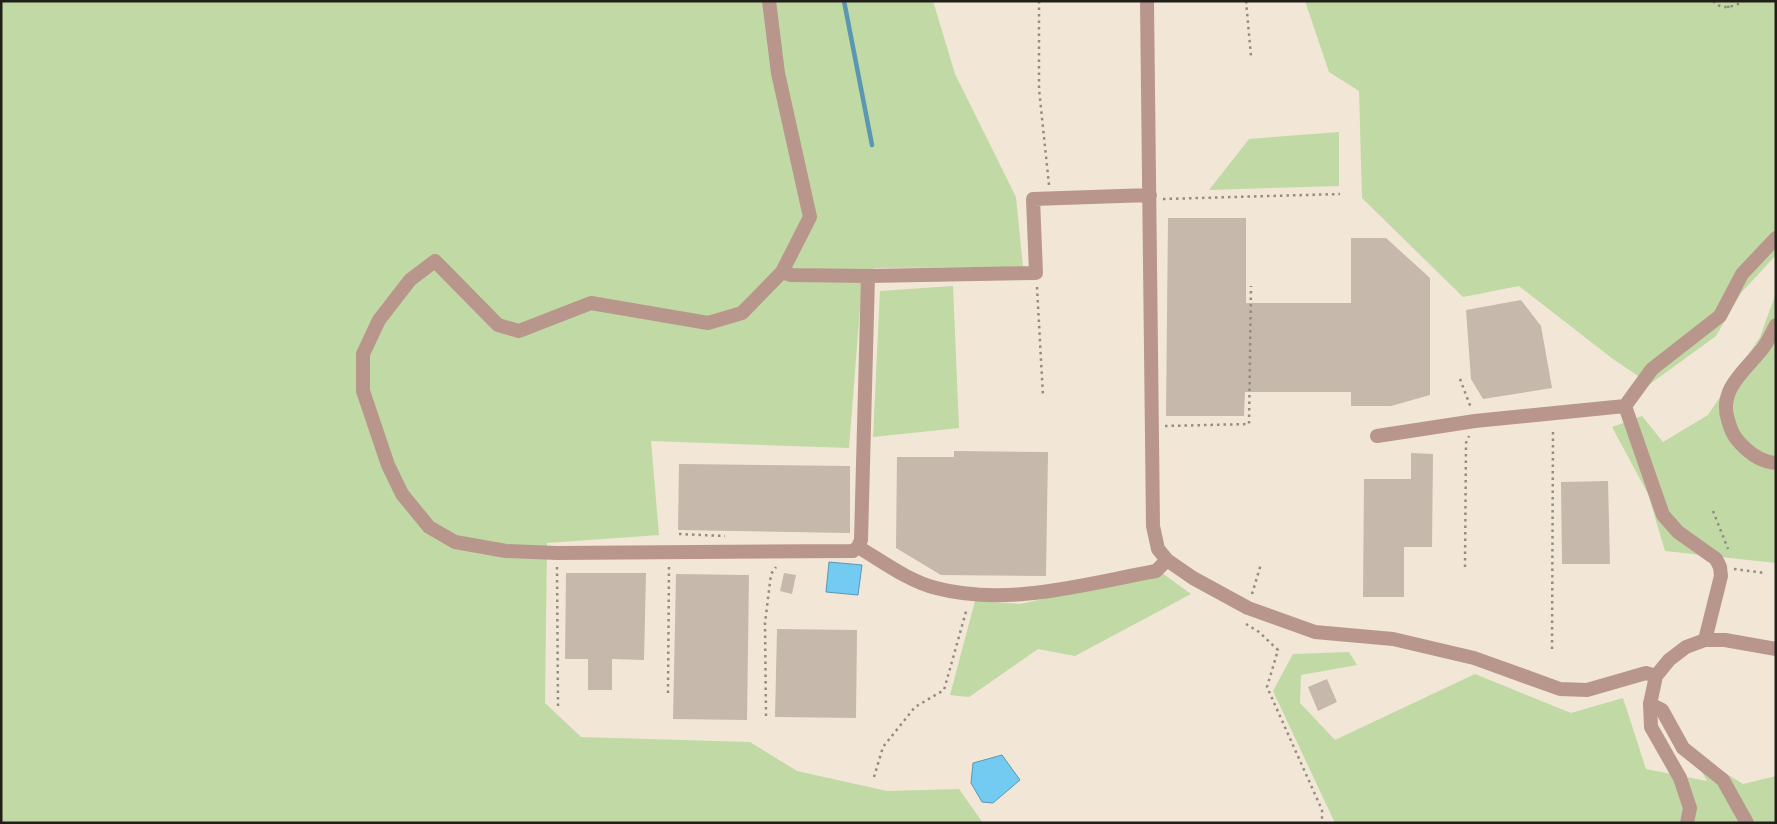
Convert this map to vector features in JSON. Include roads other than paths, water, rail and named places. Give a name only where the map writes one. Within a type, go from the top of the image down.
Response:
[{"type":"street","points":[[769,1],[778,73],[810,217],[782,272],[742,313],[708,322],[591,303],[519,331],[498,325],[435,261],[410,280],[394,300],[379,320],[364,354],[363,391],[388,465],[402,494],[429,527],[455,542],[506,551],[557,553],[853,551],[858,547],[861,540],[868,276]]},
{"type":"street","points":[[1147,1],[1153,526],[1158,549],[1167,560],[1193,578],[1248,608],[1315,632],[1393,640],[1474,658],[1560,689],[1587,690],[1646,673],[1656,676]]},
{"type":"street","points":[[782,272],[791,275],[868,276],[1036,273],[1033,200],[1150,195]]},
{"type":"street","points":[[1377,436],[1475,421],[1625,406],[1652,369],[1720,316],[1742,274],[1776,238]]},
{"type":"street","points":[[1776,325],[1764,347],[1733,384],[1727,396],[1726,413],[1732,435],[1751,455],[1770,463],[1776,463]]},
{"type":"street","points":[[1625,406],[1662,515],[1678,532],[1726,564],[1721,576],[1705,640]]},
{"type":"street","points":[[858,547],[919,582],[935,588],[968,594],[1026,594],[1156,571],[1167,560]]},
{"type":"street","points":[[1687,823],[1690,808],[1680,778],[1651,726],[1650,704],[1656,676],[1669,660],[1686,647],[1705,640],[1726,640],[1776,649]]},
{"type":"street","points":[[1650,704],[1662,710],[1682,748],[1723,780],[1747,823]]},
{"type":"water","points":[[829,562],[862,565],[858,595],[826,592]]},
{"type":"water","points":[[1002,755],[1020,780],[993,803],[982,802],[971,783],[973,763]]},
{"type":"waterway","points":[[844,1],[872,145]]}]
